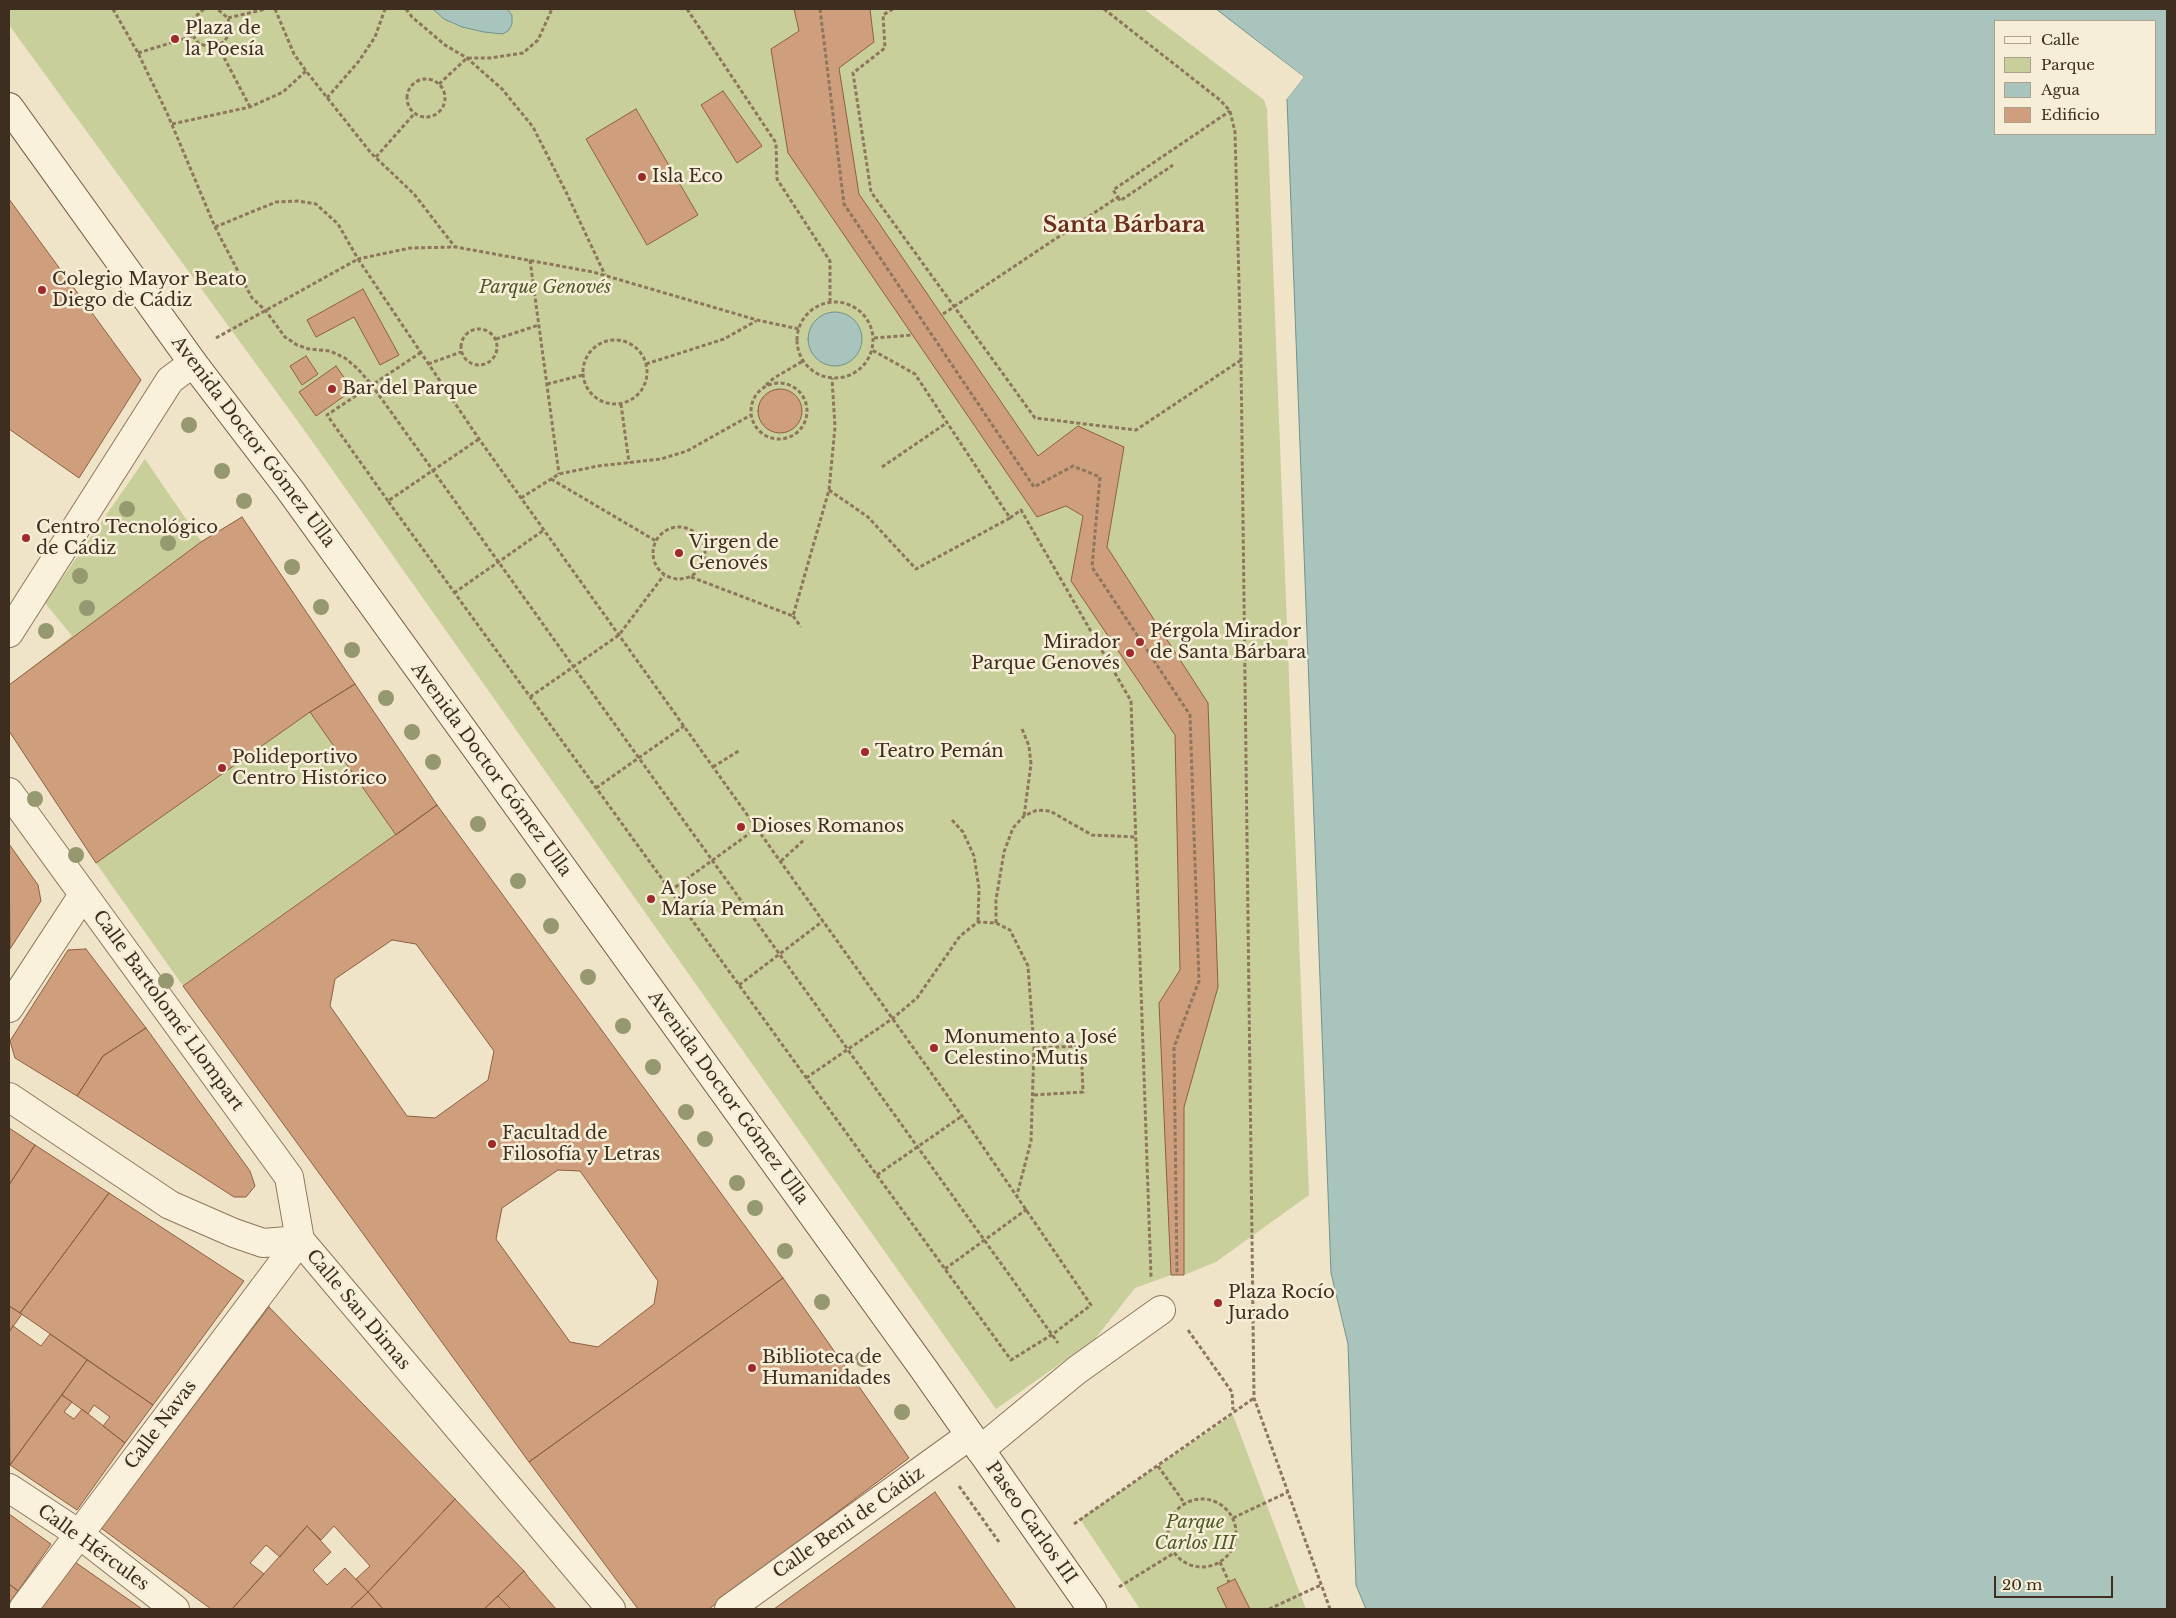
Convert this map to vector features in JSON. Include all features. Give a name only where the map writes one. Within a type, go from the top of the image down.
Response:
[{"type":"street","name":"Avenida Doctor Gómez Ulla","points":[[9,107],[190,359],[290,490],[974,1443]]},
{"type":"street","points":[[9,633],[170,380],[190,359]]},
{"type":"street","name":"Calle Bartolomé Llompart","points":[[9,792],[289,1177],[300,1240]]},
{"type":"street","points":[[9,1008],[83,895]]},
{"type":"street","name":"Calle San Dimas","points":[[9,1098],[170,1205],[234,1234],[264,1242],[300,1240],[611,1609]]},
{"type":"street","name":"Calle Navas","points":[[23,1609],[300,1240]]},
{"type":"street","points":[[974,1443],[1161,1310]]},
{"type":"street","name":"Calle Beni de Cádiz","points":[[729,1609],[974,1443]]},
{"type":"street","name":"Paseo Carlos III","points":[[974,1443],[1092,1609]]},
{"type":"street","name":"Calle Hércules","points":[[9,1488],[79,1534],[175,1609]]},
{"type":"path","points":[[112,9],[138,53],[172,124],[215,227],[252,298],[266,311],[285,337],[297,345],[309,349],[330,351],[345,358],[371,384],[1053,1334],[1076,1370]]},
{"type":"path","points":[[204,9],[192,20],[193,36],[199,44],[218,46],[228,37],[230,30],[228,18],[217,9]]},
{"type":"path","points":[[228,18],[266,9]]},
{"type":"path","points":[[275,9],[294,54],[306,71],[376,157],[414,194],[456,247]]},
{"type":"path","points":[[327,98],[359,61],[375,37],[385,9]]},
{"type":"path","points":[[406,9],[412,17],[445,45],[467,58],[502,89],[533,126],[605,276]]},
{"type":"path","points":[[439,84],[467,58],[490,58],[523,53],[538,40],[552,9]]},
{"type":"path","points":[[687,9],[776,144],[777,179],[830,261],[830,302]]},
{"type":"path","points":[[820,9],[844,204],[1034,487],[1073,466],[1100,477],[1092,566],[1190,715],[1199,981],[1174,1047],[1177,1275]]},
{"type":"path","points":[[893,9],[883,15],[885,48],[853,73],[871,192],[1035,418],[1136,430],[1241,360]]},
{"type":"path","points":[[1104,9],[1220,100],[1230,111],[1235,132],[1241,360],[1254,1398],[1330,1609]]},
{"type":"path","points":[[138,53],[193,36]]},
{"type":"path","points":[[218,46],[250,107]]},
{"type":"path","points":[[172,124],[250,107],[282,92],[306,71]]},
{"type":"path","points":[[422,79],[439,84],[444,89],[445,102],[439,113],[426,118],[414,114],[409,108],[407,97],[412,85],[422,79]]},
{"type":"path","points":[[1173,165],[1120,201],[1113,190],[1230,111]]},
{"type":"path","points":[[376,157],[414,114]]},
{"type":"path","points":[[942,314],[1118,197]]},
{"type":"path","points":[[215,227],[276,202],[298,201],[316,204],[338,224],[358,259],[479,439],[962,1116],[1091,1305],[1053,1334],[1011,1360],[327,415],[420,353]]},
{"type":"path","points":[[190,359],[266,311],[358,259],[410,248],[456,247],[530,260],[605,276],[757,320],[799,329]]},
{"type":"path","points":[[530,260],[560,474]]},
{"type":"path","points":[[830,302],[842,302],[854,306],[864,314],[871,325],[874,338],[872,350],[867,362],[858,371],[847,377],[832,378],[822,376],[811,370],[803,361],[798,349],[799,329],[808,314],[818,306],[830,302]]},
{"type":"path","points":[[646,364],[724,339],[757,320]]},
{"type":"path","points":[[496,340],[539,326]]},
{"type":"path","points":[[476,330],[488,332],[496,340],[497,352],[485,365],[473,365],[461,352],[466,335],[476,330]]},
{"type":"path","points":[[874,338],[912,335]]},
{"type":"path","points":[[614,340],[629,344],[641,354],[646,364],[647,374],[639,394],[620,404],[610,404],[592,394],[583,375],[588,355],[595,347],[614,340]]},
{"type":"path","points":[[872,350],[915,374],[1010,518]]},
{"type":"path","points":[[428,364],[461,352]]},
{"type":"path","points":[[761,390],[777,383],[795,388],[806,403],[805,422],[794,436],[776,440],[759,432],[751,415],[751,406],[761,390],[774,378],[803,361]]},
{"type":"path","points":[[547,384],[583,375]]},
{"type":"path","points":[[793,616],[829,490],[835,427],[832,378]]},
{"type":"path","points":[[620,404],[629,463]]},
{"type":"path","points":[[521,498],[560,474],[661,459],[687,451],[751,415]]},
{"type":"path","points":[[882,468],[948,422]]},
{"type":"path","points":[[388,501],[479,439]]},
{"type":"path","points":[[551,479],[656,541]]},
{"type":"path","points":[[829,490],[868,517],[916,569],[1010,518],[1021,510],[1131,701],[1151,1284],[1161,1310],[1184,1323],[1232,1392],[1233,1410]]},
{"type":"path","points":[[678,526],[695,532],[705,546],[706,555],[699,572],[691,577],[677,579],[664,575],[655,563],[653,548],[656,541],[669,529],[678,526]]},
{"type":"path","points":[[454,593],[544,530]]},
{"type":"path","points":[[530,697],[619,635],[664,575]]},
{"type":"path","points":[[691,577],[793,616],[801,627]]},
{"type":"path","points":[[596,788],[684,726]]},
{"type":"path","points":[[1022,729],[1029,746],[1031,764],[1024,816]]},
{"type":"path","points":[[713,767],[740,750]]},
{"type":"path","points":[[996,924],[996,900],[1004,852],[1013,828],[1024,816],[1037,810],[1050,810],[1092,835],[1136,838]]},
{"type":"path","points":[[952,820],[964,832],[976,864],[980,895],[978,922]]},
{"type":"path","points":[[670,891],[757,828]]},
{"type":"path","points":[[781,861],[804,839]]},
{"type":"path","points":[[739,985],[823,922]]},
{"type":"path","points":[[806,1078],[892,1019],[917,998],[960,936],[978,922],[996,924],[1010,930],[1028,966],[1034,1048],[1031,1141],[1016,1195]]},
{"type":"path","points":[[1034,1048],[1081,1046],[1083,1092],[1034,1094]]},
{"type":"path","points":[[877,1175],[962,1116]]},
{"type":"path","points":[[945,1269],[1027,1209]]},
{"type":"path","points":[[1071,1527],[1233,1410],[1254,1398]]},
{"type":"path","points":[[1158,1466],[1185,1504]]},
{"type":"path","points":[[1233,1518],[1288,1492]]},
{"type":"path","points":[[1195,1500],[1217,1502],[1233,1518],[1236,1540],[1231,1551],[1220,1562],[1203,1568],[1192,1566],[1182,1561],[1168,1543],[1170,1520],[1185,1504],[1195,1500]]},
{"type":"path","points":[[1114,1590],[1174,1553]]},
{"type":"path","points":[[1220,1562],[1229,1582]]},
{"type":"path","points":[[1269,1609],[1321,1585]]},
{"type":"green space","name":"Parque Genovés","points":[[9,9],[1144,9],[1264,100],[1267,109],[1309,1195],[1216,1262],[1184,1275],[1171,1275],[1135,1288],[1095,1339],[996,1409],[302,427],[9,25]]},
{"type":"green space","name":"Polideportivo Centro Histórico","points":[[145,459],[201,541],[242,517],[437,805],[183,986],[96,863],[9,731],[9,685],[72,636],[45,603]]},
{"type":"green space","name":"Parque Carlos III","points":[[1233,1415],[1306,1609],[1140,1609],[1080,1519]]},
{"type":"water","points":[[433,9],[507,9],[512,15],[512,24],[509,30],[503,34],[484,32],[462,27],[444,19]]},
{"type":"water","points":[[1216,9],[2167,9],[2167,1609],[1366,1609],[1356,1585],[1348,1344],[1331,1273],[1287,99],[1304,77]]},
{"type":"water","points":[[835,312],[845,314],[854,320],[860,329],[862,339],[860,349],[854,358],[845,364],[835,366],[825,364],[816,358],[810,349],[808,339],[810,329],[816,320],[825,314]]},
{"type":"pier","points":[[1214,9],[1304,77],[1287,99],[1285,97],[1300,77]]},
{"type":"building","name":"Pérgola Mirador de Santa Bárbara","points":[[794,9],[870,9],[874,42],[839,68],[859,194],[1038,456],[1078,426],[1124,447],[1107,547],[1208,703],[1218,987],[1184,1107],[1184,1275],[1171,1275],[1159,1003],[1180,970],[1175,735],[1071,581],[1083,516],[1066,506],[1037,517],[788,153],[771,49],[799,31]]},
{"type":"building","points":[[723,91],[762,146],[737,163],[701,105]]},
{"type":"building","name":"Isla Eco","points":[[636,109],[698,215],[647,245],[586,139]]},
{"type":"building","name":"Colegio Mayor Beato Diego de Cádiz","points":[[9,199],[141,380],[79,478],[9,429]]},
{"type":"building","points":[[363,289],[399,355],[380,365],[354,317],[316,337],[307,320]]},
{"type":"building","points":[[306,356],[318,374],[302,385],[290,366]]},
{"type":"building","points":[[336,366],[353,390],[316,416],[299,392]]},
{"type":"building","points":[[776,389],[784,389],[796,395],[802,411],[796,427],[784,433],[776,433],[764,427],[758,415],[758,407],[764,395]]},
{"type":"building","points":[[242,517],[355,684],[310,712],[96,863],[9,731],[9,685],[201,542]]},
{"type":"building","points":[[355,684],[437,805],[396,835],[310,712]]},
{"type":"building","name":"Facultad de Filosofía y Letras","points":[[437,805],[783,1278],[529,1462],[183,986]],"holes":[[[392,940],[416,944],[494,1051],[488,1080],[435,1118],[407,1116],[330,1006],[335,979]],[[558,1170],[580,1171],[658,1281],[654,1304],[598,1347],[570,1342],[496,1239],[502,1208]]]},
{"type":"building","points":[[9,844],[38,885],[41,901],[10,949]]},
{"type":"building","points":[[86,949],[146,1028],[103,1056],[77,1096],[15,1058],[10,1041],[68,950]]},
{"type":"building","points":[[146,1028],[250,1171],[255,1186],[246,1197],[234,1197],[77,1096],[103,1056]]},
{"type":"building","points":[[9,1128],[35,1145],[9,1185]]},
{"type":"building","points":[[35,1145],[109,1193],[20,1313],[9,1306],[9,1185]]},
{"type":"building","points":[[109,1193],[244,1281],[153,1405],[20,1313]]},
{"type":"building","name":"Biblioteca de Humanidades","points":[[783,1278],[909,1458],[709,1609],[638,1609],[529,1462]]},
{"type":"building","points":[[9,1306],[22,1314],[9,1332]]},
{"type":"building","points":[[269,1307],[455,1499],[368,1592],[356,1579],[370,1566],[334,1526],[321,1540],[307,1526],[280,1557],[266,1545],[250,1563],[264,1574],[232,1609],[211,1609],[101,1528]]},
{"type":"building","points":[[13,1326],[41,1346],[50,1334],[87,1360],[10,1465],[9,1332]]},
{"type":"building","points":[[87,1360],[153,1405],[125,1443],[103,1426],[110,1417],[94,1405],[88,1414],[62,1395]]},
{"type":"building","points":[[62,1395],[72,1402],[64,1412],[74,1419],[82,1409],[125,1443],[77,1510],[10,1465]]},
{"type":"building","points":[[935,1492],[1016,1609],[774,1609]]},
{"type":"building","points":[[455,1499],[524,1571],[484,1609],[383,1609],[368,1592]]},
{"type":"building","points":[[9,1514],[51,1544],[18,1591],[9,1584]]},
{"type":"building","points":[[307,1526],[331,1552],[313,1570],[327,1585],[345,1568],[368,1592],[350,1609],[232,1609]]},
{"type":"building","points":[[75,1562],[142,1609],[40,1609]]},
{"type":"building","points":[[524,1571],[556,1609],[511,1609],[498,1596]]},
{"type":"building","points":[[1235,1579],[1250,1609],[1227,1609],[1217,1588]]},
{"type":"building","points":[[9,1584],[18,1591],[9,1603]]},
{"type":"building","points":[[368,1592],[383,1609],[350,1609]]},
{"type":"building","points":[[498,1596],[511,1609],[484,1609]]},
{"type":"place","name":"Plaza de la Poesía","points":[[175,39]]},
{"type":"place","name":"Isla Eco","points":[[642,177]]},
{"type":"place","name":"Colegio Mayor Beato Diego de Cádiz","points":[[42,290]]},
{"type":"place","name":"Bar del Parque","points":[[332,389]]},
{"type":"place","name":"Centro Tecnológico de Cádiz","points":[[26,538]]},
{"type":"place","name":"Virgen de Genovés","points":[[679,553]]},
{"type":"place","name":"Pérgola Mirador de Santa Bárbara","points":[[1140,642]]},
{"type":"place","name":"Mirador Parque Genovés","points":[[1130,653]]},
{"type":"place","name":"Teatro Pemán","points":[[865,752]]},
{"type":"place","name":"Polideportivo Centro Histórico","points":[[222,768]]},
{"type":"place","name":"Dioses Romanos","points":[[741,827]]},
{"type":"place","name":"A Jose María Pemán","points":[[651,899]]},
{"type":"place","name":"Monumento a José Celestino Mutis","points":[[934,1048]]},
{"type":"place","name":"Facultad de Filosofía y Letras","points":[[492,1144]]},
{"type":"place","name":"Plaza Rocío Jurado","points":[[1218,1303]]},
{"type":"place","name":"Biblioteca de Humanidades","points":[[752,1368]]},
{"type":"district","name":"Santa Bárbara","points":[[1124,226]]}]
